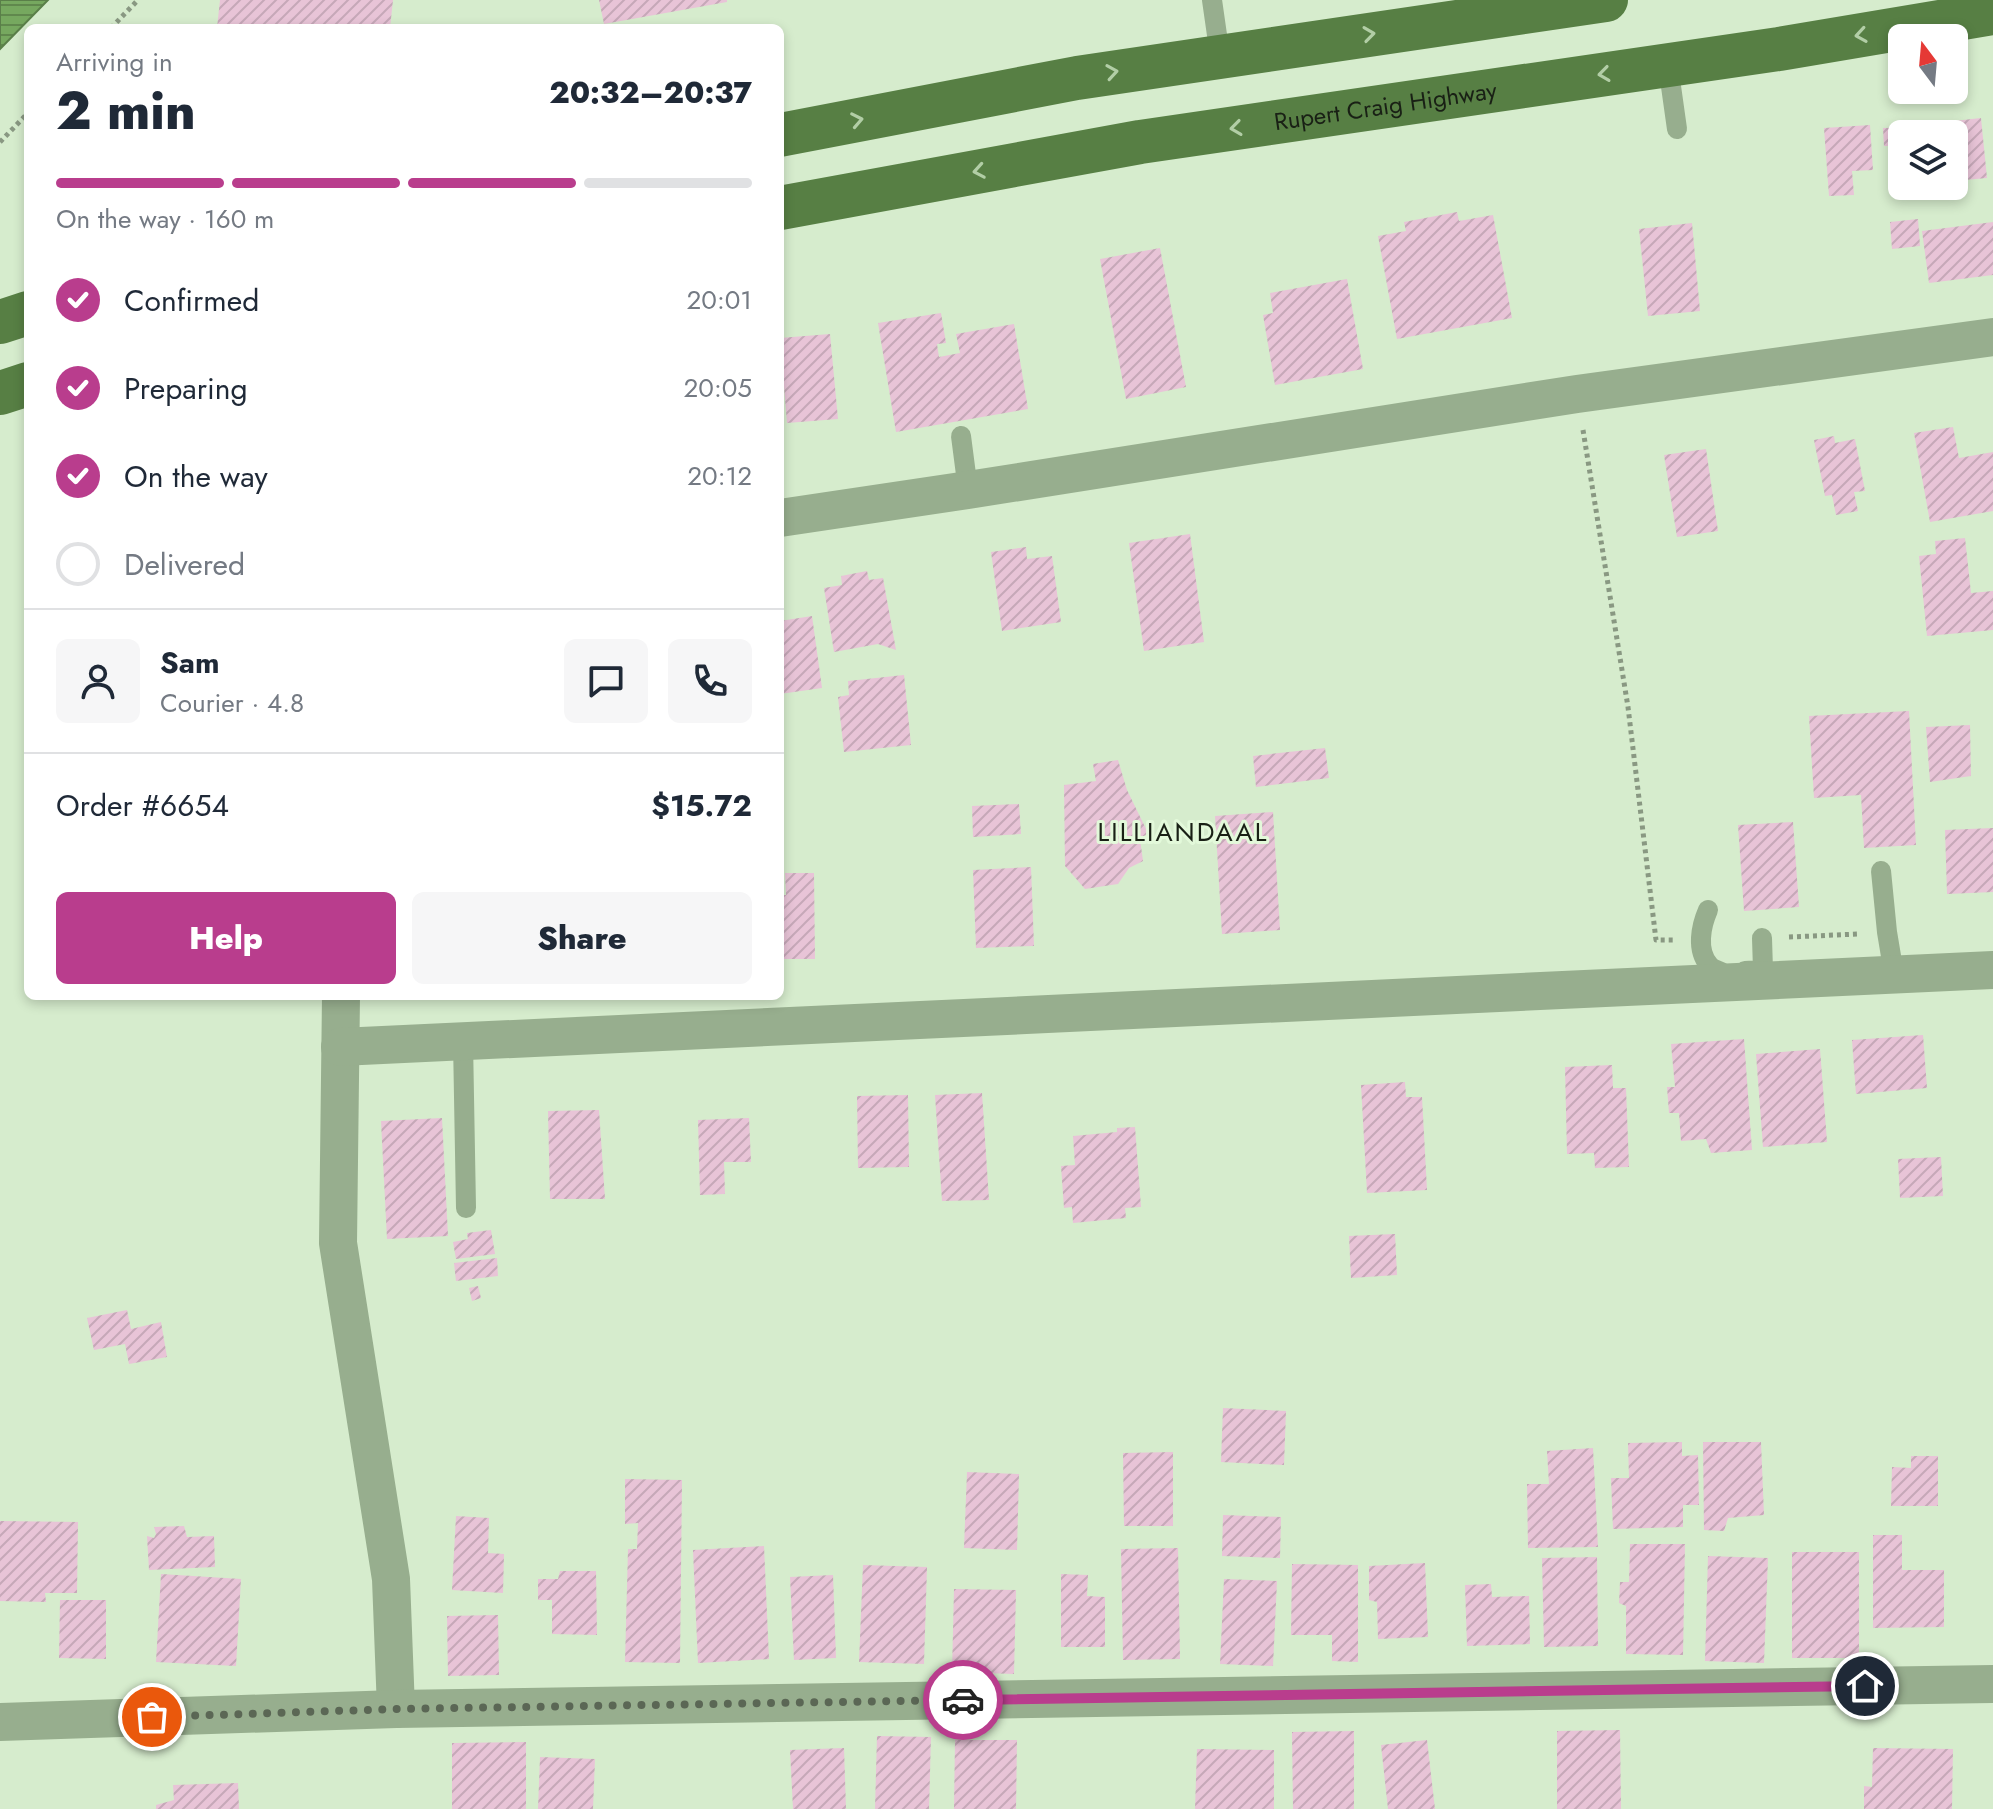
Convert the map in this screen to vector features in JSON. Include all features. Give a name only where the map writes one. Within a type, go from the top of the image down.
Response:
[{"type":"main road","points":[[784,134],[1077,78],[1525,6],[1606,0]]},
{"type":"main road","name":"Rupert Craig Highway","points":[[784,207],[1140,142],[1779,49],[1993,13]]},
{"type":"main road","points":[[0,322],[24,314]]},
{"type":"main road","points":[[0,393],[24,385]]},
{"type":"street","points":[[784,517],[1577,394],[1993,337]]},
{"type":"street","points":[[340,1047],[1721,978],[1993,970]]},
{"type":"street","points":[[341,1000],[338,1243],[391,1579],[396,1709]]},
{"type":"street","points":[[0,1722],[396,1709],[1993,1684]]},
{"type":"lane","points":[[1212,0],[1220,56]]},
{"type":"lane","points":[[1668,65],[1677,129]]},
{"type":"lane","points":[[961,436],[968,490]]},
{"type":"lane","points":[[1881,871],[1894,974]]},
{"type":"lane","points":[[1708,910],[1702,924],[1701,940],[1709,965],[1721,978],[1763,970],[1762,938]]},
{"type":"lane","points":[[463,1041],[466,1208]]},
{"type":"path","points":[[115,24],[138,0]]},
{"type":"path","points":[[0,142],[24,117]]},
{"type":"path","points":[[1577,394],[1628,707],[1656,940],[1701,940]]},
{"type":"path","points":[[1762,938],[1887,932]]},
{"type":"shaded area","points":[[0,0],[48,0],[24,24],[0,49]]},
{"type":"building","points":[[220,0],[393,0],[390,24],[217,24]]},
{"type":"building","points":[[599,0],[727,0],[727,2],[604,24]]},
{"type":"building","points":[[1981,118],[1987,178],[1968,180],[1968,120],[1963,120]]},
{"type":"building","points":[[1870,125],[1873,170],[1852,171],[1854,195],[1829,196],[1824,128]]},
{"type":"building","points":[[1883,128],[1888,128],[1888,146],[1884,146]]},
{"type":"building","points":[[1457,212],[1459,221],[1493,215],[1512,318],[1397,339],[1378,236],[1406,231],[1404,222]]},
{"type":"building","points":[[1918,219],[1920,246],[1892,249],[1890,222]]},
{"type":"building","points":[[1993,222],[1993,275],[1929,283],[1922,231]]},
{"type":"building","points":[[1692,223],[1700,311],[1648,316],[1639,229]]},
{"type":"building","points":[[1160,248],[1186,387],[1126,399],[1100,259]]},
{"type":"building","points":[[1347,279],[1363,369],[1275,385],[1263,315],[1273,313],[1270,293]]},
{"type":"building","points":[[941,313],[946,343],[937,344],[939,357],[960,353],[956,334],[1014,324],[1028,409],[896,432],[878,323]]},
{"type":"building","points":[[830,334],[838,419],[787,423],[784,338]]},
{"type":"building","points":[[1953,427],[1959,458],[1993,452],[1993,511],[1930,522],[1914,433]]},
{"type":"building","points":[[1834,436],[1835,443],[1855,439],[1865,491],[1854,492],[1858,511],[1836,515],[1832,495],[1825,496],[1814,440]]},
{"type":"building","points":[[1706,449],[1718,531],[1677,537],[1664,455]]},
{"type":"building","points":[[1190,534],[1204,642],[1144,651],[1129,543]]},
{"type":"building","points":[[1965,538],[1971,593],[1993,591],[1993,630],[1927,636],[1919,556],[1936,554],[1935,541]]},
{"type":"building","points":[[1026,547],[1027,559],[1052,556],[1061,622],[1002,631],[991,552]]},
{"type":"building","points":[[867,571],[869,580],[883,578],[896,650],[878,644],[834,652],[824,588],[842,585],[841,576]]},
{"type":"building","points":[[812,616],[822,688],[784,693],[784,620]]},
{"type":"building","points":[[904,675],[911,745],[844,752],[838,697],[849,695],[848,681]]},
{"type":"building","points":[[1909,711],[1916,845],[1864,848],[1861,795],[1814,798],[1809,716]]},
{"type":"building","points":[[1970,725],[1971,776],[1930,782],[1926,727]]},
{"type":"building","points":[[1325,748],[1329,778],[1256,787],[1253,756]]},
{"type":"building","points":[[1118,760],[1127,790],[1148,833],[1140,839],[1143,861],[1129,868],[1118,884],[1085,889],[1065,866],[1064,785],[1096,781],[1093,764]]},
{"type":"building","points":[[1019,804],[1021,834],[973,837],[972,806]]},
{"type":"building","points":[[1273,812],[1280,930],[1222,934],[1215,816]]},
{"type":"building","points":[[1793,822],[1799,907],[1744,911],[1738,825]]},
{"type":"building","points":[[1993,828],[1993,892],[1947,894],[1945,830]]},
{"type":"building","points":[[1031,867],[1034,946],[976,948],[973,870]]},
{"type":"building","points":[[785,873],[814,873],[815,959],[784,959]]},
{"type":"building","points":[[1923,1035],[1927,1088],[1856,1094],[1852,1040]]},
{"type":"building","points":[[1744,1039],[1752,1150],[1711,1153],[1706,1139],[1681,1141],[1679,1113],[1669,1113],[1667,1087],[1675,1087],[1671,1044]]},
{"type":"building","points":[[1820,1049],[1827,1142],[1763,1147],[1756,1054]]},
{"type":"building","points":[[1612,1065],[1613,1088],[1626,1088],[1629,1167],[1595,1168],[1594,1153],[1567,1154],[1565,1067]]},
{"type":"building","points":[[1405,1082],[1406,1097],[1422,1097],[1427,1190],[1367,1193],[1361,1085]]},
{"type":"building","points":[[982,1093],[989,1200],[942,1201],[935,1095]]},
{"type":"building","points":[[908,1095],[909,1167],[858,1168],[857,1096]]},
{"type":"building","points":[[599,1110],[605,1199],[550,1199],[548,1111]]},
{"type":"building","points":[[442,1118],[448,1236],[387,1239],[381,1121]]},
{"type":"building","points":[[749,1118],[751,1162],[724,1162],[725,1194],[700,1195],[698,1120]]},
{"type":"building","points":[[1135,1127],[1141,1207],[1125,1208],[1126,1218],[1073,1223],[1072,1207],[1064,1208],[1061,1166],[1075,1165],[1073,1136]]},
{"type":"building","points":[[1941,1157],[1943,1196],[1900,1198],[1898,1159]]},
{"type":"building","points":[[491,1230],[495,1254],[456,1259],[453,1242],[468,1239],[467,1233]]},
{"type":"building","points":[[1395,1234],[1397,1275],[1351,1278],[1349,1236]]},
{"type":"building","points":[[497,1258],[498,1276],[456,1281],[454,1263]]},
{"type":"building","points":[[478,1286],[481,1298],[472,1301],[469,1288]]},
{"type":"building","points":[[127,1310],[131,1329],[161,1322],[167,1357],[129,1364],[125,1344],[94,1350],[87,1318]]},
{"type":"building","points":[[1223,1408],[1286,1411],[1284,1465],[1221,1462]]},
{"type":"building","points":[[1682,1442],[1682,1456],[1698,1455],[1699,1505],[1683,1505],[1683,1527],[1613,1529],[1611,1478],[1629,1478],[1628,1443]]},
{"type":"building","points":[[1703,1442],[1761,1442],[1764,1515],[1728,1518],[1724,1531],[1704,1530]]},
{"type":"building","points":[[1593,1448],[1598,1547],[1528,1548],[1527,1484],[1549,1484],[1547,1451]]},
{"type":"building","points":[[1173,1452],[1173,1526],[1124,1526],[1123,1453]]},
{"type":"building","points":[[1911,1456],[1938,1456],[1938,1506],[1891,1506],[1892,1467],[1911,1468]]},
{"type":"building","points":[[967,1472],[1019,1474],[1017,1550],[964,1548]]},
{"type":"building","points":[[625,1479],[682,1480],[680,1663],[625,1662],[628,1549],[637,1549],[638,1523],[625,1524]]},
{"type":"building","points":[[1223,1515],[1281,1517],[1280,1558],[1222,1556]]},
{"type":"building","points":[[456,1516],[489,1518],[488,1553],[504,1554],[503,1593],[452,1590]]},
{"type":"building","points":[[0,1521],[78,1522],[77,1593],[45,1593],[46,1602],[0,1601]]},
{"type":"building","points":[[184,1526],[187,1537],[214,1536],[215,1567],[149,1570],[147,1536],[154,1538],[154,1527]]},
{"type":"building","points":[[1873,1535],[1902,1535],[1902,1570],[1944,1570],[1944,1627],[1873,1628]]},
{"type":"building","points":[[1630,1544],[1685,1544],[1683,1655],[1626,1654],[1626,1606],[1619,1603],[1620,1582],[1629,1582]]},
{"type":"building","points":[[764,1546],[769,1659],[698,1663],[693,1550]]},
{"type":"building","points":[[1178,1548],[1180,1659],[1123,1660],[1121,1549]]},
{"type":"building","points":[[1792,1552],[1859,1552],[1859,1658],[1792,1658]]},
{"type":"building","points":[[1708,1556],[1768,1558],[1764,1663],[1705,1661]]},
{"type":"building","points":[[1597,1557],[1598,1646],[1544,1647],[1542,1558]]},
{"type":"building","points":[[1425,1563],[1428,1637],[1378,1639],[1377,1602],[1369,1600],[1369,1566]]},
{"type":"building","points":[[1292,1564],[1358,1565],[1358,1662],[1332,1661],[1332,1635],[1291,1635]]},
{"type":"building","points":[[863,1565],[927,1567],[924,1664],[859,1662]]},
{"type":"building","points":[[560,1571],[596,1571],[597,1635],[552,1634],[552,1600],[538,1600],[538,1579],[558,1579]]},
{"type":"building","points":[[161,1574],[241,1579],[236,1666],[156,1662]]},
{"type":"building","points":[[1061,1574],[1088,1575],[1087,1596],[1105,1597],[1105,1647],[1061,1647]]},
{"type":"building","points":[[833,1575],[836,1658],[794,1660],[790,1577]]},
{"type":"building","points":[[1224,1579],[1277,1581],[1273,1666],[1220,1664]]},
{"type":"building","points":[[1491,1584],[1492,1597],[1529,1596],[1530,1644],[1467,1646],[1465,1585]]},
{"type":"building","points":[[954,1589],[1016,1590],[1014,1674],[952,1672]]},
{"type":"building","points":[[60,1600],[106,1600],[106,1659],[59,1658]]},
{"type":"building","points":[[498,1615],[499,1675],[448,1676],[447,1616]]},
{"type":"building","points":[[1620,1730],[1621,1809],[1557,1809],[1557,1731]]},
{"type":"building","points":[[1354,1731],[1354,1809],[1293,1809],[1292,1732]]},
{"type":"building","points":[[877,1736],[931,1737],[929,1809],[875,1809]]},
{"type":"building","points":[[955,1740],[1017,1740],[1016,1809],[954,1809]]},
{"type":"building","points":[[1427,1740],[1435,1809],[1388,1809],[1381,1745]]},
{"type":"building","points":[[526,1742],[526,1809],[452,1809],[452,1743]]},
{"type":"building","points":[[844,1748],[846,1809],[793,1809],[790,1750]]},
{"type":"building","points":[[1873,1748],[1953,1749],[1952,1809],[1864,1809],[1864,1786],[1872,1787]]},
{"type":"building","points":[[1197,1749],[1274,1750],[1274,1809],[1195,1809]]},
{"type":"building","points":[[540,1757],[595,1759],[593,1809],[538,1809]]},
{"type":"building","points":[[238,1783],[239,1809],[156,1809],[156,1805],[174,1800],[173,1785]]},
{"type":"way so far","points":[[152,1717],[396,1709],[963,1700]]},
{"type":"district","name":"LILLIANDAAL","points":[[1183,832]]},
{"type":"route","points":[[963,1700],[1865,1686]]}]
